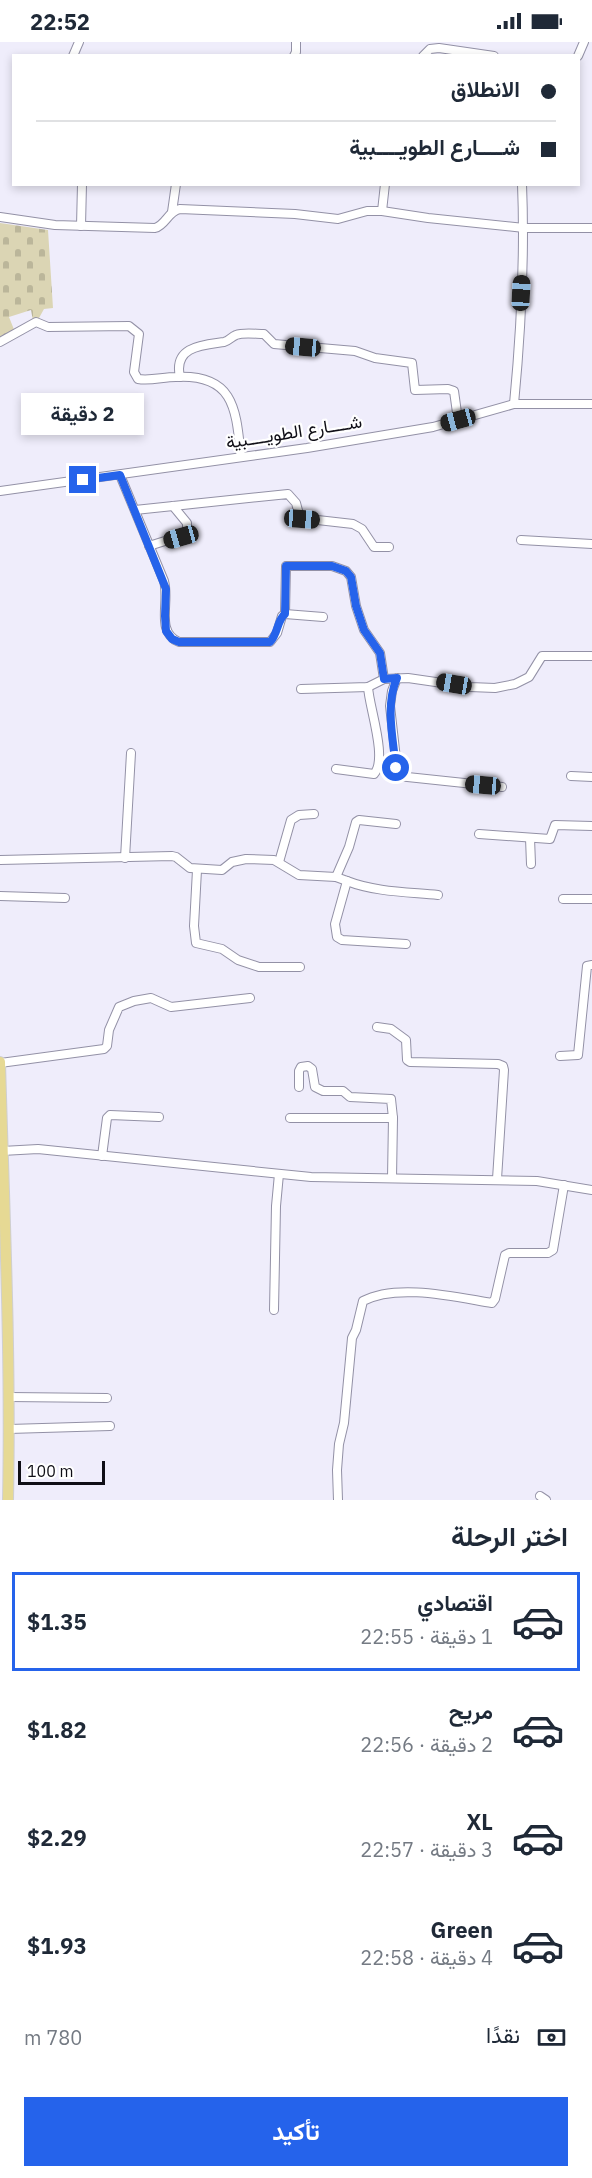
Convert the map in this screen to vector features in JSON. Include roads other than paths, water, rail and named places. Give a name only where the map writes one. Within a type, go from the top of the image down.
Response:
[{"type":"main road","points":[[0,1063],[4,1361],[9,1429],[6,1494]]},
{"type":"street","points":[[425,54],[430,49],[439,48],[480,54]]},
{"type":"street","points":[[81,226],[82,186]]},
{"type":"street","points":[[0,217],[28,222],[81,226],[155,228],[160,227],[171,212],[176,186]]},
{"type":"street","points":[[382,211],[385,186]]},
{"type":"street","points":[[514,404],[524,228],[522,186]]},
{"type":"street","points":[[171,212],[186,208],[338,219],[367,211],[382,211],[524,228],[592,228]]},
{"type":"street","points":[[0,342],[34,323],[57,327],[129,326],[139,334],[134,372],[136,377],[147,380],[180,377],[207,380],[224,391],[230,400],[238,423],[241,457]]},
{"type":"street","points":[[180,377],[178,370],[180,362],[188,351],[197,345],[224,342],[236,334],[264,334],[274,344],[355,351],[375,358],[412,363],[415,390],[454,391],[458,420]]},
{"type":"street","name":"شــــارع الطويــــبية","points":[[0,491],[433,427],[514,404],[592,404]]},
{"type":"street","points":[[120,475],[166,589],[166,631],[172,639],[179,642],[270,642],[277,633],[281,618],[285,614],[286,566],[332,566],[346,571],[351,577],[356,606],[364,630],[380,653],[384,679]]},
{"type":"street","points":[[135,510],[288,494],[296,502],[300,518],[353,524],[362,529],[374,547],[389,547]]},
{"type":"street","points":[[149,546],[187,534],[188,523],[173,506]]},
{"type":"street","points":[[520,540],[592,544]]},
{"type":"street","points":[[285,614],[323,617]]},
{"type":"street","points":[[301,689],[368,687],[384,679],[397,678],[421,678],[470,687],[495,688],[515,684],[529,677],[542,656],[592,656]]},
{"type":"street","points":[[397,678],[390,706],[398,776],[502,787]]},
{"type":"street","points":[[336,769],[365,774],[374,774],[378,770],[378,744],[368,687]]},
{"type":"street","points":[[125,858],[131,753]]},
{"type":"street","points":[[571,776],[592,777]]},
{"type":"street","points":[[279,862],[291,820],[299,815],[314,814]]},
{"type":"street","points":[[336,877],[349,847],[356,822],[360,820],[396,824]]},
{"type":"street","points":[[478,834],[550,839],[555,825],[592,826]]},
{"type":"street","points":[[530,838],[531,864]]},
{"type":"street","points":[[0,860],[176,857],[190,868],[197,870],[222,870],[232,862],[246,859],[279,862],[300,875],[336,877],[384,890],[438,895]]},
{"type":"street","points":[[197,870],[194,926],[197,944],[222,949],[238,960],[259,967],[300,967]]},
{"type":"street","points":[[347,881],[335,924],[337,937],[342,940],[406,944]]},
{"type":"street","points":[[0,896],[65,898]]},
{"type":"street","points":[[563,899],[592,899]]},
{"type":"street","points":[[560,1056],[578,1055],[587,966],[592,965]]},
{"type":"street","points":[[0,1063],[104,1049],[113,1018],[119,1007],[134,1001],[155,999],[171,1007],[250,998]]},
{"type":"street","points":[[377,1027],[391,1029],[406,1040],[407,1060],[410,1062],[503,1066],[503,1104],[497,1179]]},
{"type":"street","points":[[298,1087],[300,1068],[308,1066],[312,1069],[315,1087],[320,1090],[343,1091],[350,1097],[391,1099],[392,1178]]},
{"type":"street","points":[[102,1156],[107,1118],[110,1115],[159,1117]]},
{"type":"street","points":[[290,1118],[393,1118]]},
{"type":"street","points":[[1,1153],[20,1148],[38,1149],[311,1177],[497,1179],[537,1181],[592,1190]]},
{"type":"street","points":[[274,1310],[276,1206],[279,1174]]},
{"type":"street","points":[[338,1500],[339,1444],[344,1423],[352,1338],[363,1301],[394,1292],[492,1303],[495,1299],[505,1255],[509,1253],[548,1253],[553,1250],[564,1185]]},
{"type":"street","points":[[6,1392],[107,1398]]},
{"type":"street","points":[[9,1429],[110,1426]]}]
